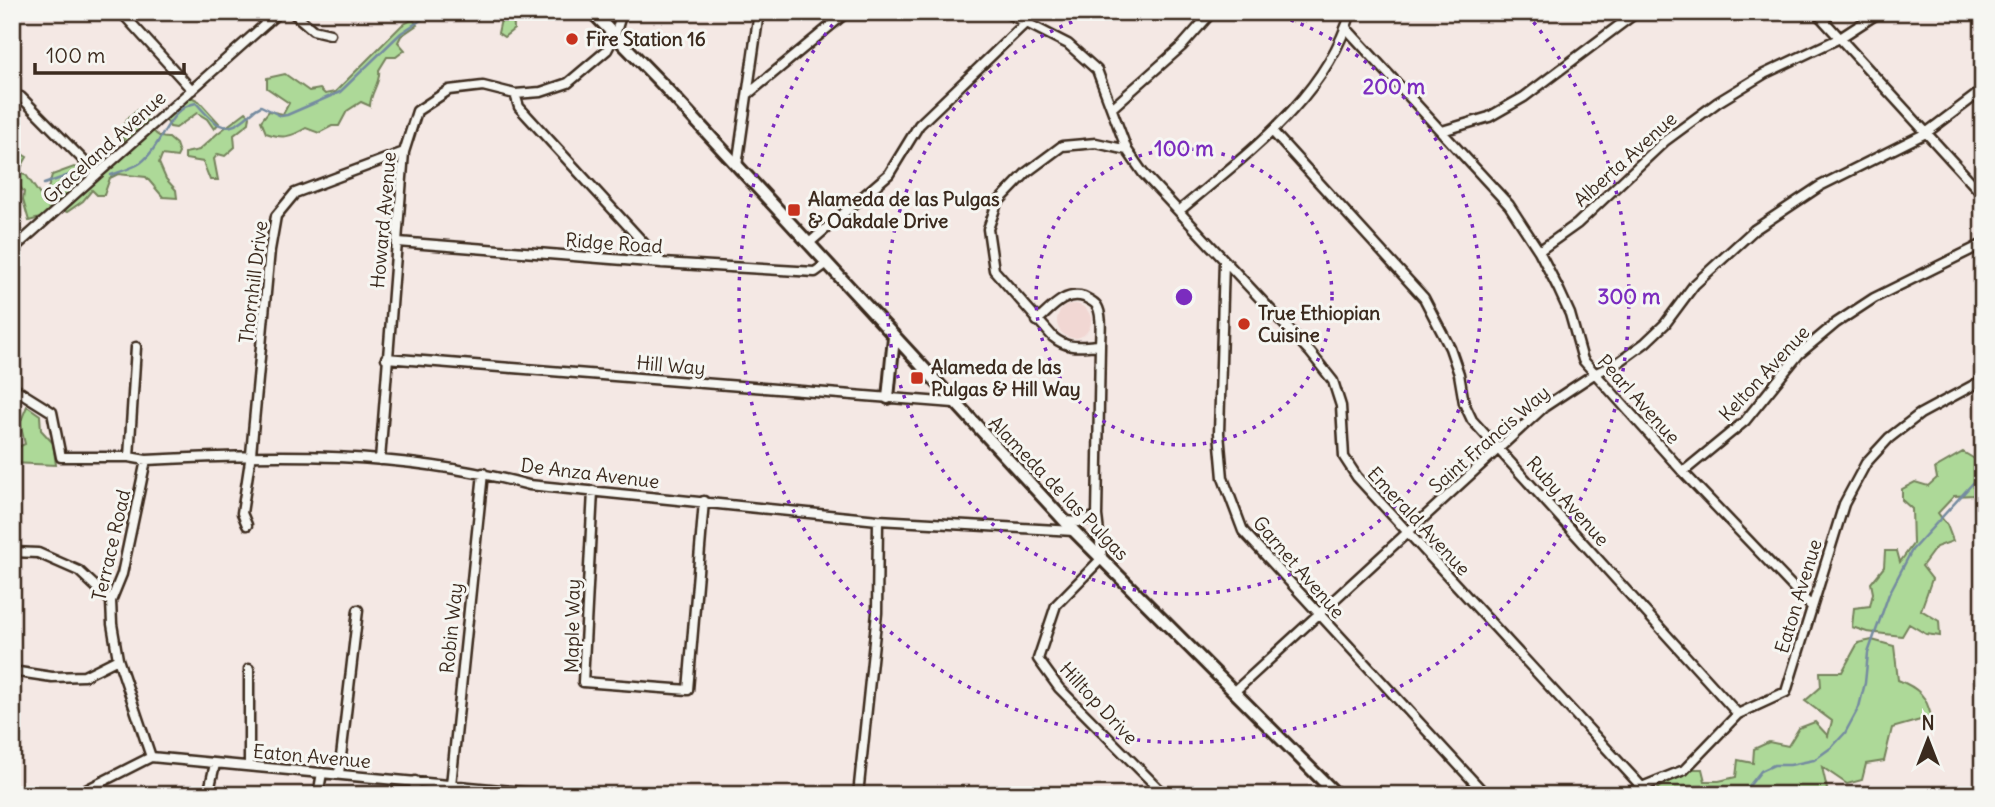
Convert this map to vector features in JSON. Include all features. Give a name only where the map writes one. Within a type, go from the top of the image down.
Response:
[{"type":"main road","name":"Alameda de las Pulgas","points":[[592,12],[1074,531],[1338,795]]},
{"type":"main road","points":[[888,398],[894,337]]},
{"type":"street","points":[[256,12],[267,23]]},
{"type":"street","name":"Graceland Avenue","points":[[12,250],[279,12]]},
{"type":"street","points":[[292,12],[313,30],[330,34]]},
{"type":"street","name":"Howard Avenue","points":[[380,460],[404,152],[417,111],[449,90],[483,86],[515,94],[541,92],[568,83],[607,50],[622,12]]},
{"type":"street","points":[[737,166],[759,12]]},
{"type":"street","points":[[748,94],[847,12]]},
{"type":"street","name":"Emerald Avenue","points":[[1005,12],[1068,44],[1097,69],[1127,150],[1143,173],[1310,352],[1332,381],[1340,406],[1344,457],[1356,477],[1641,786]]},
{"type":"street","points":[[808,243],[889,174],[919,125],[1037,12]]},
{"type":"street","points":[[1112,108],[1182,46],[1212,12]]},
{"type":"street","points":[[1179,211],[1272,131],[1312,90],[1346,28],[1351,12]]},
{"type":"street","points":[[1442,131],[1489,117],[1524,97],[1637,12]]},
{"type":"street","points":[[1816,12],[1983,195]]},
{"type":"street","name":"Alberta Avenue","points":[[1539,251],[1577,224],[1664,141],[1718,102],[1764,74],[1840,38],[1880,12]]},
{"type":"street","points":[[122,13],[192,90]]},
{"type":"street","name":"Pearl Avenue","points":[[1346,28],[1509,205],[1539,251],[1570,314],[1583,360],[1594,374],[1811,606]]},
{"type":"street","name":"Saint Francis Way","points":[[1235,691],[1544,407],[1594,374],[1619,362],[1645,343],[1665,324],[1694,285],[1754,230],[1820,186],[1926,133],[1983,90]]},
{"type":"street","points":[[515,94],[519,107],[662,263]]},
{"type":"street","points":[[21,97],[97,174]]},
{"type":"street","name":"Ruby Avenue","points":[[1272,131],[1424,298],[1450,348],[1459,374],[1464,403],[1472,420],[1738,714]]},
{"type":"street","points":[[1100,345],[1063,345],[1037,321],[994,270],[988,229],[997,203],[1027,172],[1062,146],[1096,143],[1127,150]]},
{"type":"street","name":"Thornhill Drive","points":[[247,525],[242,513],[251,454],[270,250],[276,216],[295,193],[404,152]]},
{"type":"street","name":"Ridge Road","points":[[397,242],[815,272],[826,264]]},
{"type":"street","name":"Kelton Avenue","points":[[1683,472],[1745,421],[1799,354],[1836,323],[1874,298],[1983,244]]},
{"type":"street","name":"Garnet Avenue","points":[[1224,261],[1219,433],[1223,478],[1243,531],[1486,795]]},
{"type":"street","points":[[1037,321],[1061,299],[1080,296],[1097,306],[1100,345],[1097,516],[1102,558]]},
{"type":"street","points":[[129,457],[136,347]]},
{"type":"street","name":"Hill Way","points":[[386,358],[954,402]]},
{"type":"street","name":"Eaton Avenue","points":[[1622,795],[1684,770],[1738,714],[1786,692],[1844,504],[1866,463],[1889,438],[1920,414],[1983,380]]},
{"type":"street","name":"De Anza Avenue","points":[[12,387],[52,412],[61,457],[129,457],[146,460],[251,454],[328,455],[483,473],[529,485],[878,520],[1074,531]]},
{"type":"street","name":"Terrace Road","points":[[146,460],[122,573],[111,601],[118,659],[151,757]]},
{"type":"street","name":"Robin Way","points":[[452,785],[483,473]]},
{"type":"street","name":"Maple Way","points":[[593,491],[583,681],[688,690],[704,501]]},
{"type":"street","points":[[1065,521],[1079,522],[1097,516]]},
{"type":"street","points":[[858,795],[877,613],[878,520]]},
{"type":"street","points":[[12,552],[38,553],[79,571],[111,601]]},
{"type":"street","name":"Hilltop Drive","points":[[1102,558],[1056,605],[1038,659],[1059,688],[1165,795]]},
{"type":"street","points":[[339,774],[358,610]]},
{"type":"street","points":[[12,671],[52,677],[84,676],[118,659]]},
{"type":"street","points":[[249,669],[249,766]]},
{"type":"street","points":[[76,795],[151,757]]},
{"type":"street","name":"Eaton Avenue","points":[[151,757],[554,795]]},
{"type":"street","points":[[208,795],[215,764]]},
{"type":"street","points":[[318,795],[322,773]]},
{"type":"street","points":[[414,795],[415,781]]},
{"type":"street","points":[[1980,795],[1983,788]]},
{"type":"street","points":[[12,792],[26,795]]},
{"type":"shaded area","points":[[1074,304],[1086,309],[1091,321],[1086,333],[1074,338],[1062,333],[1057,321],[1062,309]]},
{"type":"green space","points":[[497,12],[513,12],[514,29],[504,37],[498,33],[502,15]]},
{"type":"green space","points":[[513,12],[532,12],[533,13],[526,21]]},
{"type":"green space","points":[[413,19],[417,25],[401,36],[398,42],[405,50],[396,57],[387,57],[379,70],[370,106],[361,102],[347,111],[339,126],[332,126],[319,133],[306,128],[287,136],[266,133],[261,121],[269,111],[283,114],[289,103],[267,88],[267,78],[285,74],[309,91],[320,89],[325,94],[335,92],[402,25]]},
{"type":"green space","points":[[189,96],[199,101],[219,123],[214,129],[207,119],[197,113],[176,128],[170,127],[165,118]]},
{"type":"green space","points":[[138,110],[145,114],[156,134],[169,138],[176,144],[179,153],[177,157],[162,155],[159,163],[166,179],[176,190],[177,198],[163,197],[146,177],[118,174],[110,178],[104,195],[97,195],[92,190],[83,201],[67,212],[51,204],[47,216],[29,221],[23,200],[24,192],[12,181],[12,152],[17,151],[27,157],[19,171],[26,175],[40,195],[47,192],[52,175],[74,167],[91,175],[102,161],[128,145],[118,132]]},
{"type":"green space","points":[[246,112],[250,116],[249,123],[234,135],[235,147],[225,156],[218,154],[214,159],[218,180],[210,180],[203,162],[185,159],[185,153],[199,150]]},
{"type":"green space","points":[[27,406],[40,415],[41,430],[53,443],[56,465],[12,463],[12,450],[25,444],[20,423]]},
{"type":"green space","points":[[1963,452],[1978,461],[1979,478],[1974,495],[1954,496],[1938,513],[1947,525],[1953,541],[1936,547],[1922,566],[1932,579],[1921,610],[1939,621],[1940,636],[1926,634],[1909,624],[1902,636],[1867,632],[1852,627],[1854,608],[1870,606],[1873,593],[1871,583],[1884,567],[1885,551],[1897,551],[1900,562],[1913,544],[1912,509],[1902,500],[1902,489],[1915,482],[1928,486],[1937,478],[1935,468]]},
{"type":"green space","points":[[1872,640],[1894,646],[1898,680],[1920,694],[1927,703],[1931,717],[1892,728],[1884,761],[1866,764],[1862,780],[1847,784],[1822,767],[1827,789],[1822,795],[1807,795],[1795,789],[1769,790],[1770,795],[1659,795],[1658,788],[1686,769],[1702,769],[1705,781],[1736,777],[1738,760],[1753,763],[1754,749],[1769,742],[1788,746],[1799,728],[1815,722],[1828,736],[1832,721],[1805,701],[1821,687],[1820,672],[1842,672],[1858,643]]},
{"type":"waterway","points":[[111,175],[145,159],[178,113],[196,103],[217,124],[229,127],[236,125],[261,106],[281,116],[287,115],[340,92],[401,33],[433,12]]},
{"type":"waterway","points":[[44,184],[78,172]]},
{"type":"waterway","points":[[1742,795],[1761,771],[1774,765],[1814,760],[1845,733],[1859,707],[1868,653],[1889,594],[1912,550],[1983,472]]},
{"type":"place","name":"Fire Station 16","points":[[572,39]]},
{"type":"place","name":"Alameda de las Pulgas & Oakdale Drive","points":[[794,210]]},
{"type":"place","name":"True Ethiopian Cuisine","points":[[1244,324]]},
{"type":"place","name":"Alameda de las Pulgas & Hill Way","points":[[917,378]]}]
